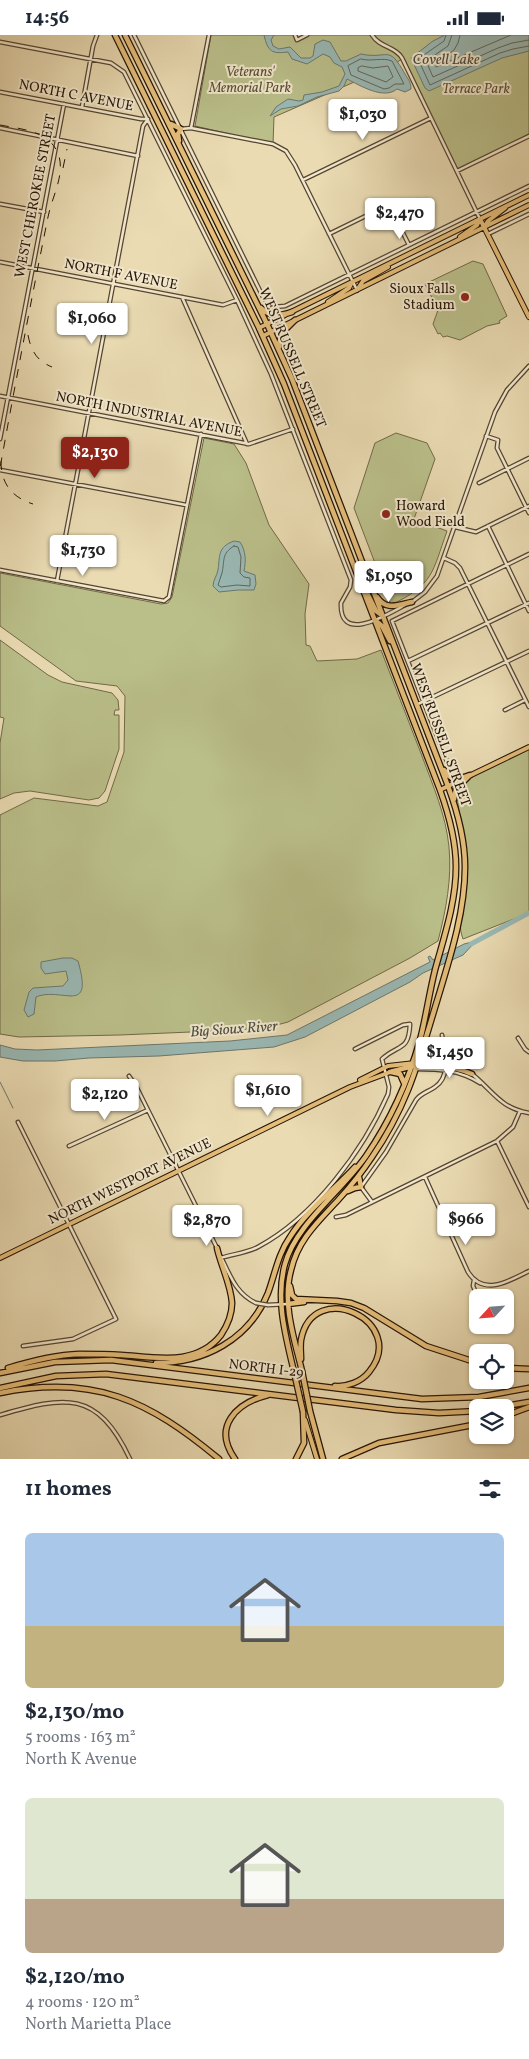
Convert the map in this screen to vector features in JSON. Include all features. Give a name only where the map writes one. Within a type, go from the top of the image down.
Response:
[{"type":"highway","name":"WEST RUSSELL STREET","points":[[115,35],[263,336],[291,401],[440,790],[451,826],[456,867],[454,897],[412,1066],[388,1121],[372,1147],[351,1176],[309,1221],[295,1240],[283,1270],[281,1304],[303,1413],[304,1443],[296,1459]]},
{"type":"highway","name":"WEST RUSSELL STREET","points":[[125,35],[252,292],[281,355],[448,786],[463,841],[465,867],[462,904],[456,933],[418,1066],[395,1120],[359,1175],[303,1240],[293,1262],[289,1279],[288,1304],[310,1411],[324,1459]]},
{"type":"highway","points":[[167,119],[174,127],[181,129],[178,137],[184,154]]},
{"type":"highway","points":[[252,292],[266,313],[277,316],[292,312]]},
{"type":"highway","points":[[281,355],[279,343],[281,334],[295,320]]},
{"type":"highway","points":[[357,574],[376,611],[383,616]]},
{"type":"highway","points":[[370,583],[379,600],[386,606],[412,602]]},
{"type":"highway","points":[[374,620],[382,626],[398,655]]},
{"type":"highway","points":[[436,754],[450,777],[457,779],[470,775]]},
{"type":"highway","points":[[456,810],[455,791],[470,775]]},
{"type":"highway","points":[[424,1043],[424,1055],[428,1061],[433,1063]]},
{"type":"highway","points":[[388,1072],[412,1066],[445,1066],[472,1074]]},
{"type":"highway","points":[[388,1072],[396,1072],[402,1075],[403,1086]]},
{"type":"highway","points":[[131,1362],[166,1363],[193,1359],[219,1348],[238,1335],[259,1310],[268,1292],[279,1256],[291,1235],[372,1147]]},
{"type":"highway","points":[[342,1196],[352,1189],[361,1187],[359,1175]]},
{"type":"highway","points":[[0,1372],[41,1359],[72,1354],[168,1359],[186,1357],[201,1351],[218,1338],[225,1329],[230,1316],[231,1297],[217,1248]]},
{"type":"highway","points":[[289,1279],[292,1295],[296,1299],[344,1301],[358,1305],[419,1342],[441,1352],[469,1360]]},
{"type":"highway","points":[[288,1304],[331,1300]]},
{"type":"highway","points":[[302,1371],[300,1345],[302,1335],[309,1323],[320,1313],[337,1308],[347,1309],[362,1316],[372,1327],[376,1335],[378,1351],[375,1362],[366,1375],[350,1385],[312,1386]]},
{"type":"highway","name":"NORTH I-29","points":[[0,1372],[65,1361],[100,1360],[131,1362],[312,1386],[434,1399],[479,1397],[529,1388]]},
{"type":"highway","points":[[514,1368],[529,1369]]},
{"type":"highway","name":"NORTH I-29","points":[[0,1388],[56,1376],[106,1374],[408,1411],[439,1413],[469,1411]]},
{"type":"highway","points":[[0,1393],[27,1388],[53,1387],[87,1389],[112,1395],[164,1417],[183,1429],[219,1459]]},
{"type":"highway","points":[[235,1459],[227,1439],[231,1417],[246,1403],[272,1395]]},
{"type":"highway","points":[[514,1405],[529,1402]]},
{"type":"highway","points":[[514,1413],[529,1407]]},
{"type":"highway","points":[[342,1459],[379,1443],[469,1426]]},
{"type":"main road","points":[[259,328],[529,195]]},
{"type":"main road","points":[[485,227],[488,221],[509,205]]},
{"type":"main road","points":[[263,336],[529,205]]},
{"type":"main road","points":[[480,219],[529,317]]},
{"type":"main road","points":[[455,242],[477,225],[480,219]]},
{"type":"main road","points":[[356,290],[363,281],[397,260]]},
{"type":"main road","points":[[325,305],[349,288],[352,282]]},
{"type":"main road","points":[[440,790],[529,747]]},
{"type":"main road","name":"NORTH WESTPORT AVENUE","points":[[350,1087],[383,1067],[412,1066]]},
{"type":"main road","name":"NORTH WESTPORT AVENUE","points":[[0,1258],[350,1087],[388,1072]]},
{"type":"main road","points":[[303,1413],[309,1439],[317,1459]]},
{"type":"street","points":[[82,107],[90,59],[97,35]]},
{"type":"street","name":"WEST RUSSELL STREET","points":[[134,35],[264,299],[273,307],[285,306],[349,275]]},
{"type":"street","points":[[191,129],[209,35]]},
{"type":"street","points":[[295,35],[297,40],[307,35]]},
{"type":"street","points":[[372,35],[378,43],[400,54],[480,219]]},
{"type":"street","points":[[0,42],[90,59]]},
{"type":"street","name":"WEST RUSSELL STREET","points":[[90,59],[111,63],[124,72],[129,80],[238,301],[271,374],[350,580],[350,587],[341,603],[343,614],[347,621],[355,625],[363,625],[374,620]]},
{"type":"street","name":"NORTH C AVENUE","points":[[0,92],[148,119]]},
{"type":"street","name":"WEST CHEROKEE STREET","points":[[0,439],[64,104]]},
{"type":"street","points":[[303,180],[431,118]]},
{"type":"street","points":[[57,581],[143,126],[148,119]]},
{"type":"street","points":[[0,129],[138,156]]},
{"type":"street","points":[[181,129],[191,129],[278,145],[290,156],[356,290]]},
{"type":"street","points":[[457,171],[529,136]]},
{"type":"street","points":[[349,275],[529,186]]},
{"type":"street","points":[[0,204],[44,212]]},
{"type":"street","points":[[329,234],[386,207],[392,211],[409,245]]},
{"type":"street","points":[[488,234],[529,213]]},
{"type":"street","points":[[206,237],[213,234]]},
{"type":"street","name":"NORTH F AVENUE","points":[[0,262],[223,305],[238,301]]},
{"type":"street","points":[[182,297],[247,443]]},
{"type":"street","points":[[374,620],[412,602],[432,585],[444,558],[495,412],[505,393],[529,366]]},
{"type":"street","name":"NORTH INDUSTRIAL AVENUE","points":[[0,396],[247,443],[293,429]]},
{"type":"street","points":[[0,570],[164,601],[167,600],[170,597],[201,434]]},
{"type":"street","points":[[486,436],[498,440],[497,448],[528,507],[529,513]]},
{"type":"street","points":[[479,483],[529,458]]},
{"type":"street","points":[[0,470],[186,505]]},
{"type":"street","points":[[454,527],[472,532],[528,507]]},
{"type":"street","points":[[488,526],[527,603],[529,611]]},
{"type":"street","points":[[468,584],[529,555]]},
{"type":"street","points":[[444,558],[458,565],[527,699],[529,707]]},
{"type":"street","name":"WEST RUSSELL STREET","points":[[448,765],[392,621],[468,584]]},
{"type":"street","points":[[408,661],[527,603]]},
{"type":"street","points":[[417,705],[529,651]]},
{"type":"street","points":[[505,709],[527,699]]},
{"type":"street","points":[[288,1304],[268,1305],[256,1303],[247,1298],[238,1289],[220,1258],[262,1244],[294,1220],[334,1181],[359,1148],[386,1099],[389,1087],[388,1072],[383,1067],[382,1061],[383,1058],[403,1047],[407,1042],[410,1024],[403,1025],[355,1049]]},
{"type":"street","points":[[372,1202],[361,1187],[386,1152],[416,1100],[420,1095],[440,1084],[446,1055],[442,1035]]},
{"type":"street","points":[[518,1038],[529,1052]]},
{"type":"street","points":[[418,1066],[433,1063],[445,1066],[484,1085]]},
{"type":"street","points":[[472,1074],[500,1102],[529,1113]]},
{"type":"street","points":[[129,1076],[135,1083],[217,1248]]},
{"type":"street","points":[[69,1146],[148,1110]]},
{"type":"street","points":[[336,1217],[346,1215],[497,1141],[513,1127],[520,1111]]},
{"type":"street","points":[[18,1122],[116,1319],[72,1339],[22,1346]]},
{"type":"street","points":[[497,1141],[529,1207]]},
{"type":"street","points":[[425,1177],[468,1272],[474,1280],[485,1285],[495,1286],[529,1271]]},
{"type":"street","points":[[474,1280],[474,1289]]},
{"type":"street","points":[[0,1415],[44,1403],[68,1402],[94,1412],[114,1430],[130,1459]]},
{"type":"green space","points":[[211,35],[295,35],[298,40],[307,35],[529,35],[529,136],[457,171],[402,59],[391,66],[274,117],[273,144],[195,126]]},
{"type":"green space","name":"Sioux Falls Stadium","points":[[473,261],[483,264],[507,316],[499,321],[500,323],[487,326],[460,340],[447,336],[443,337],[440,333],[438,334],[433,324],[438,310],[425,284]]},
{"type":"green space","name":"Howard Wood Field","points":[[396,433],[427,443],[435,459],[414,519],[447,531],[430,576],[416,590],[391,605],[354,508],[375,443]]},
{"type":"green space","points":[[204,438],[234,444],[246,463],[269,525],[309,584],[305,614],[306,645],[310,646],[317,661],[357,659],[381,650],[435,790],[447,835],[450,859],[449,883],[438,941],[410,958],[288,1022],[273,1026],[238,1030],[120,1035],[19,1037],[0,1034],[0,815],[34,798],[98,806],[107,802],[124,752],[125,696],[117,686],[76,681],[0,626],[0,573],[161,604],[168,603],[172,597]]},
{"type":"green space","points":[[0,640],[48,675],[62,682],[112,693],[118,700],[119,710],[115,710],[114,715],[119,715],[119,749],[105,791],[99,798],[89,800],[30,791],[14,793],[0,799],[0,743],[4,718],[0,717]]},
{"type":"green space","points":[[529,747],[529,913],[463,939],[460,912],[465,866],[456,789],[470,775]]},
{"type":"water","name":"Covell Lake","points":[[264,35],[274,35],[271,40],[273,46],[279,49],[290,47],[301,58],[313,56],[315,44],[323,40],[330,42],[341,61],[346,61],[361,54],[391,56],[399,64],[408,79],[411,89],[405,92],[397,89],[392,92],[379,93],[347,79],[339,91],[317,97],[298,106],[281,109],[270,116],[276,107],[288,99],[303,100],[304,95],[322,92],[339,86],[345,74],[342,67],[323,54],[307,64],[292,59],[288,52],[274,52],[267,45]]},
{"type":"water","name":"Covell Lake","points":[[445,35],[529,35],[529,51],[502,58],[429,91],[425,88],[411,58],[433,41]]},
{"type":"water","points":[[234,541],[240,542],[242,545],[245,556],[244,571],[255,575],[256,584],[254,590],[219,592],[213,586],[218,570],[220,553],[225,546]]},
{"type":"water","points":[[476,941],[463,955],[423,973],[410,982],[305,1037],[274,1047],[159,1056],[55,1061],[23,1061],[0,1057],[0,1045],[15,1049],[37,1050],[230,1041],[287,1035],[430,962],[428,957],[430,956],[433,960],[464,944]]},
{"type":"water","points":[[72,958],[78,961],[82,978],[82,989],[79,994],[73,996],[46,995],[36,997],[34,1014],[28,1017],[24,1010],[29,992],[33,988],[63,986],[68,980],[66,971],[45,974],[41,968],[41,962]]},
{"type":"waterway","name":"Big Sioux River","points":[[471,944],[529,913]]},
{"type":"waterway","points":[[0,1082],[13,1108]]},
{"type":"railway","points":[[0,125],[24,129],[39,135],[52,144],[60,159],[60,176],[50,209],[0,468]]},
{"type":"railway","points":[[63,168],[67,149]]},
{"type":"railway","points":[[28,335],[36,355],[42,362],[52,367]]},
{"type":"railway","points":[[1,461],[3,476],[9,488],[13,493],[33,504]]},
{"type":"place","name":"Sioux Falls Stadium","points":[[465,297]]},
{"type":"place","name":"Howard Wood Field","points":[[386,514]]},
{"type":"park label","name":"Veterans' Memorial Park","points":[[250,80]]},
{"type":"park label","name":"Terrace Park","points":[[476,89]]}]
